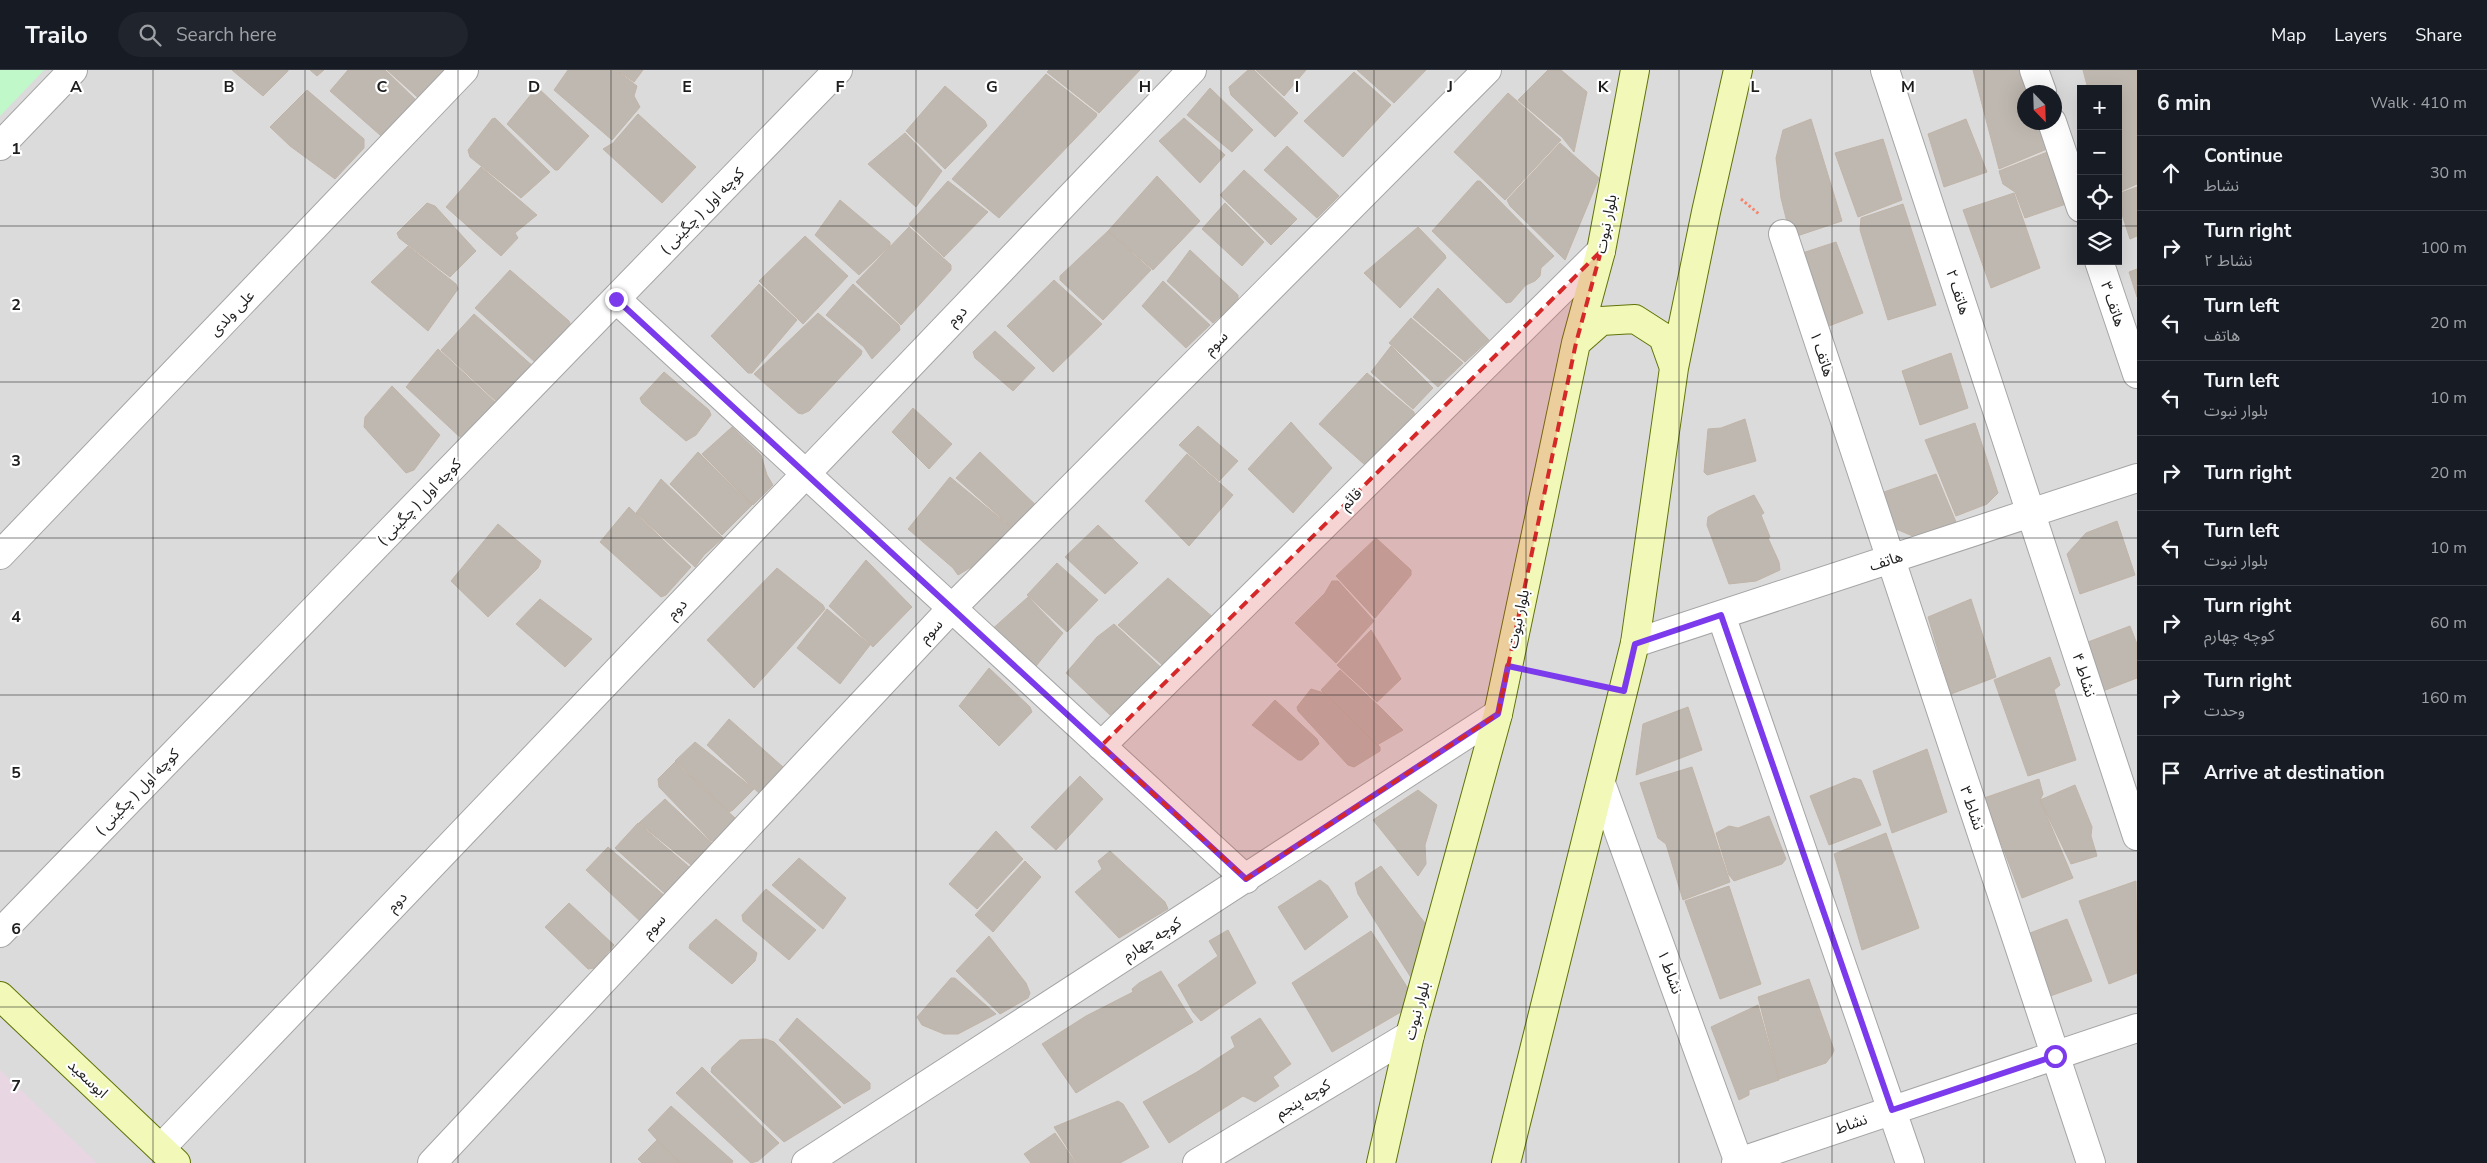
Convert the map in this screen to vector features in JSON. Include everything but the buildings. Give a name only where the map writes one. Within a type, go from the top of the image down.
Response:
[{"type":"main road","name":"بلوار نبوت","points":[[1381,1163],[1410,1035],[1498,714],[1576,343],[1601,251],[1635,70]]},
{"type":"main road","points":[[1506,1163],[1635,644],[1674,368],[1738,70]]},
{"type":"main road","points":[[1576,343],[1601,321],[1635,319],[1663,337],[1674,368]]},
{"type":"main road","name":"ابوسعید","points":[[0,996],[168,1155]]},
{"type":"street","points":[[0,146],[73,70]]},
{"type":"street","name":"علی ولدی","points":[[0,555],[464,70]]},
{"type":"street","name":"کوچه اول ( چگینی )","points":[[0,933],[838,70]]},
{"type":"street","name":"دوم","points":[[168,1155],[806,474],[1192,70]]},
{"type":"street","name":"سوم","points":[[432,1163],[952,608],[1487,70]]},
{"type":"street","name":"هاتف ۲","points":[[1885,70],[2031,513]]},
{"type":"street","points":[[2034,70],[2039,85]]},
{"type":"street","points":[[2055,130],[2077,196]]},
{"type":"street","name":"هاتف ۱","points":[[1782,234],[1889,560]]},
{"type":"street","name":"قائم","points":[[1102,746],[1601,251]]},
{"type":"street","name":"هاتف ۳","points":[[2100,265],[2137,374]]},
{"type":"street","points":[[616,299],[1246,879]]},
{"type":"street","name":"هاتف","points":[[1635,644],[2137,478]]},
{"type":"street","name":"نشاط ۴","points":[[2031,513],[2137,836]]},
{"type":"street","name":"نشاط ۳","points":[[1889,560],[2091,1163]]},
{"type":"street","points":[[1721,615],[1910,1163]]},
{"type":"street","name":"کوچه چهارم","points":[[806,1163],[1498,714]]},
{"type":"street","name":"نشاط ۱","points":[[1601,783],[1738,1163]]},
{"type":"street","name":"نشاط","points":[[1738,1163],[2137,1028]]},
{"type":"street","name":"کوچه پنجم","points":[[1197,1163],[1410,1035]]},
{"type":"path","points":[[1714,175],[1782,234]]},
{"type":"path","points":[[1508,666],[1624,691]]},
{"type":"highlighted area","points":[[1601,251],[1576,343],[1498,714],[1246,879],[1101,746]]},
{"type":"shaded area","points":[[0,70],[2137,70],[2137,1163],[0,1163]]},
{"type":"shaded area","points":[[0,1070],[97,1163],[0,1163]]},
{"type":"green space","points":[[0,70],[44,70],[0,116]]},
{"type":"route","points":[[616,299],[1246,879],[1498,714],[1508,666],[1624,691],[1635,644],[1721,615],[1892,1110],[2055,1056]]}]
